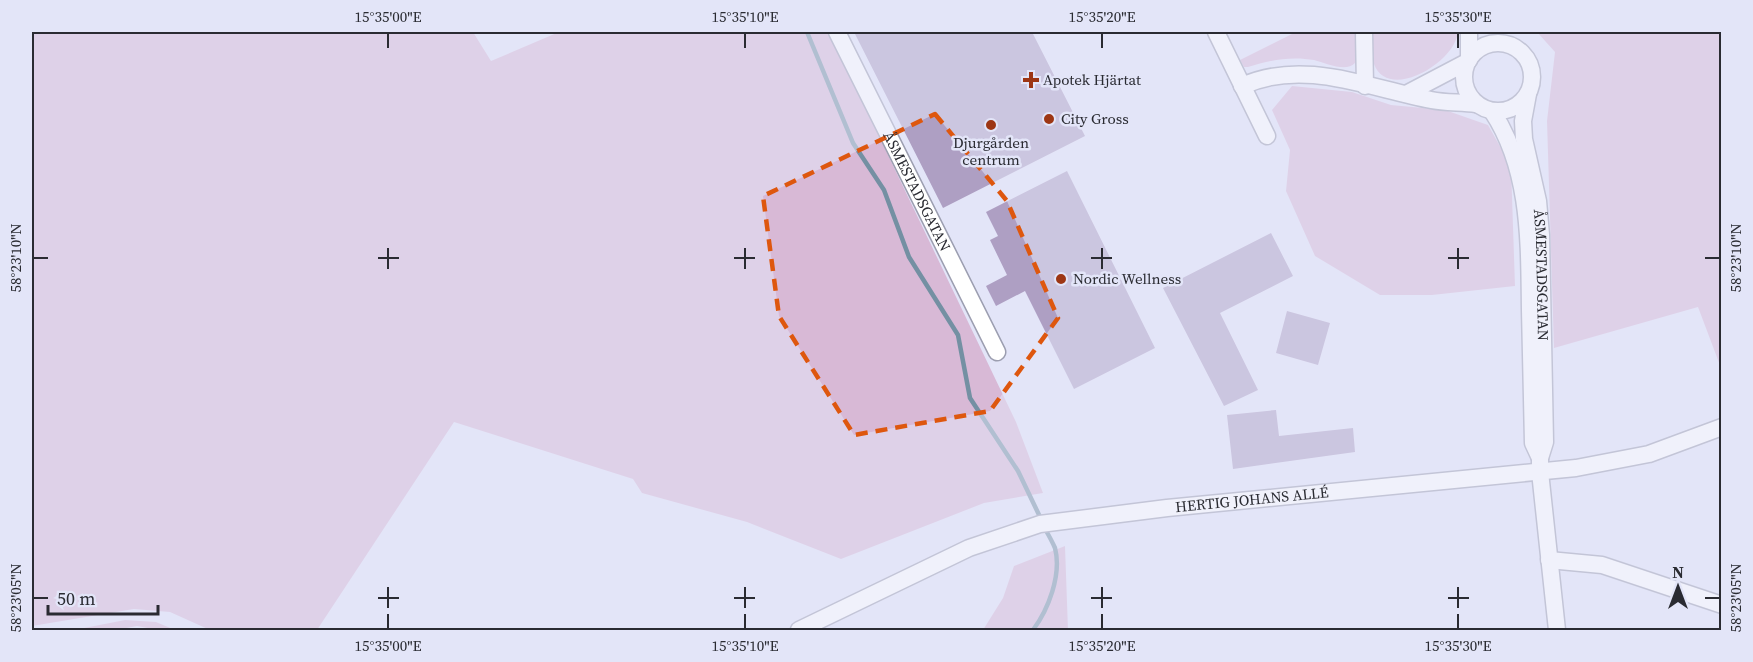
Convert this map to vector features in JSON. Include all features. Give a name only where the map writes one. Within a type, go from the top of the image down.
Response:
[{"type":"street","name":"ÅSMESTADSGATAN","points":[[837,32],[997,352]]},
{"type":"street","points":[[1216,32],[1268,136]]},
{"type":"street","points":[[1364,32],[1365,86]]},
{"type":"street","points":[[1469,32],[1468,61],[1464,83],[1468,95],[1476,104]]},
{"type":"street","points":[[1242,86],[1266,76],[1300,72],[1434,100],[1476,104],[1492,111],[1513,108],[1528,94],[1532,80],[1530,65],[1505,32]]},
{"type":"street","points":[[1406,94],[1468,61],[1478,50],[1490,44],[1503,44],[1516,48]]},
{"type":"street","name":"ÅSMESTADSGATAN","points":[[1528,94],[1523,121],[1524,139],[1538,201],[1543,274],[1545,442],[1540,465]]},
{"type":"street","name":"ÅSMESTADSGATAN","points":[[1492,111],[1505,131],[1516,156],[1525,204],[1528,236],[1533,443],[1540,465]]},
{"type":"street","name":"HERTIG JOHANS ALLÉ","points":[[799,630],[969,548],[1019,529],[1065,519],[1540,465],[1621,461],[1722,427]]},
{"type":"street","points":[[1540,465],[1557,630]]},
{"type":"street","points":[[1549,560],[1602,565],[1722,605]]},
{"type":"highlighted area","points":[[935,114],[1007,201],[1058,318],[990,411],[854,435],[779,316],[763,196]]},
{"type":"shaded area","points":[[32,32],[473,32],[491,61],[559,32],[829,32],[1016,422],[1043,493],[984,503],[841,559],[747,522],[642,493],[633,479],[454,422],[317,630],[210,630],[170,612],[134,609],[32,626]]},
{"type":"shaded area","points":[[1296,32],[1356,32],[1355,63],[1341,67],[1314,60],[1289,59],[1244,67],[1240,60]]},
{"type":"shaded area","points":[[1372,32],[1458,32],[1454,44],[1434,66],[1406,79],[1393,79],[1382,75],[1374,64]]},
{"type":"shaded area","points":[[1537,32],[1721,32],[1721,368],[1698,307],[1554,348],[1547,121],[1555,52]]},
{"type":"shaded area","points":[[1292,86],[1352,92],[1391,105],[1445,110],[1488,125],[1511,166],[1515,286],[1432,295],[1380,295],[1315,256],[1286,191],[1290,150],[1272,110]]},
{"type":"shaded area","points":[[1065,546],[1068,630],[983,630],[1003,598],[1014,566]]},
{"type":"shaded area","points":[[125,620],[156,622],[175,630],[137,626],[116,630],[74,630]]},
{"type":"building","name":"Djurgården centrum","points":[[854,32],[1032,32],[1085,136],[943,208]]},
{"type":"building","points":[[1067,171],[1155,348],[1074,389],[1025,291],[996,306],[986,286],[1007,275],[990,240],[998,236],[986,212]]},
{"type":"building","points":[[1271,233],[1293,276],[1220,313],[1258,390],[1224,406],[1163,288]]},
{"type":"building","points":[[1287,311],[1330,323],[1318,365],[1276,353]]},
{"type":"building","points":[[1276,410],[1279,436],[1353,428],[1355,452],[1233,469],[1227,415]]},
{"type":"waterway","points":[[807,32],[853,143],[884,190],[909,257],[958,335],[970,398],[1018,471],[1041,519]]},
{"type":"waterway","points":[[1033,630],[1044,613],[1057,569],[1055,548],[1044,527]]},
{"type":"place","name":"Apotek Hjärtat","points":[[1031,80]]},
{"type":"place","name":"City Gross","points":[[1049,119]]},
{"type":"place","name":"Djurgården centrum","points":[[991,125]]},
{"type":"place","name":"Nordic Wellness","points":[[1061,279]]}]
